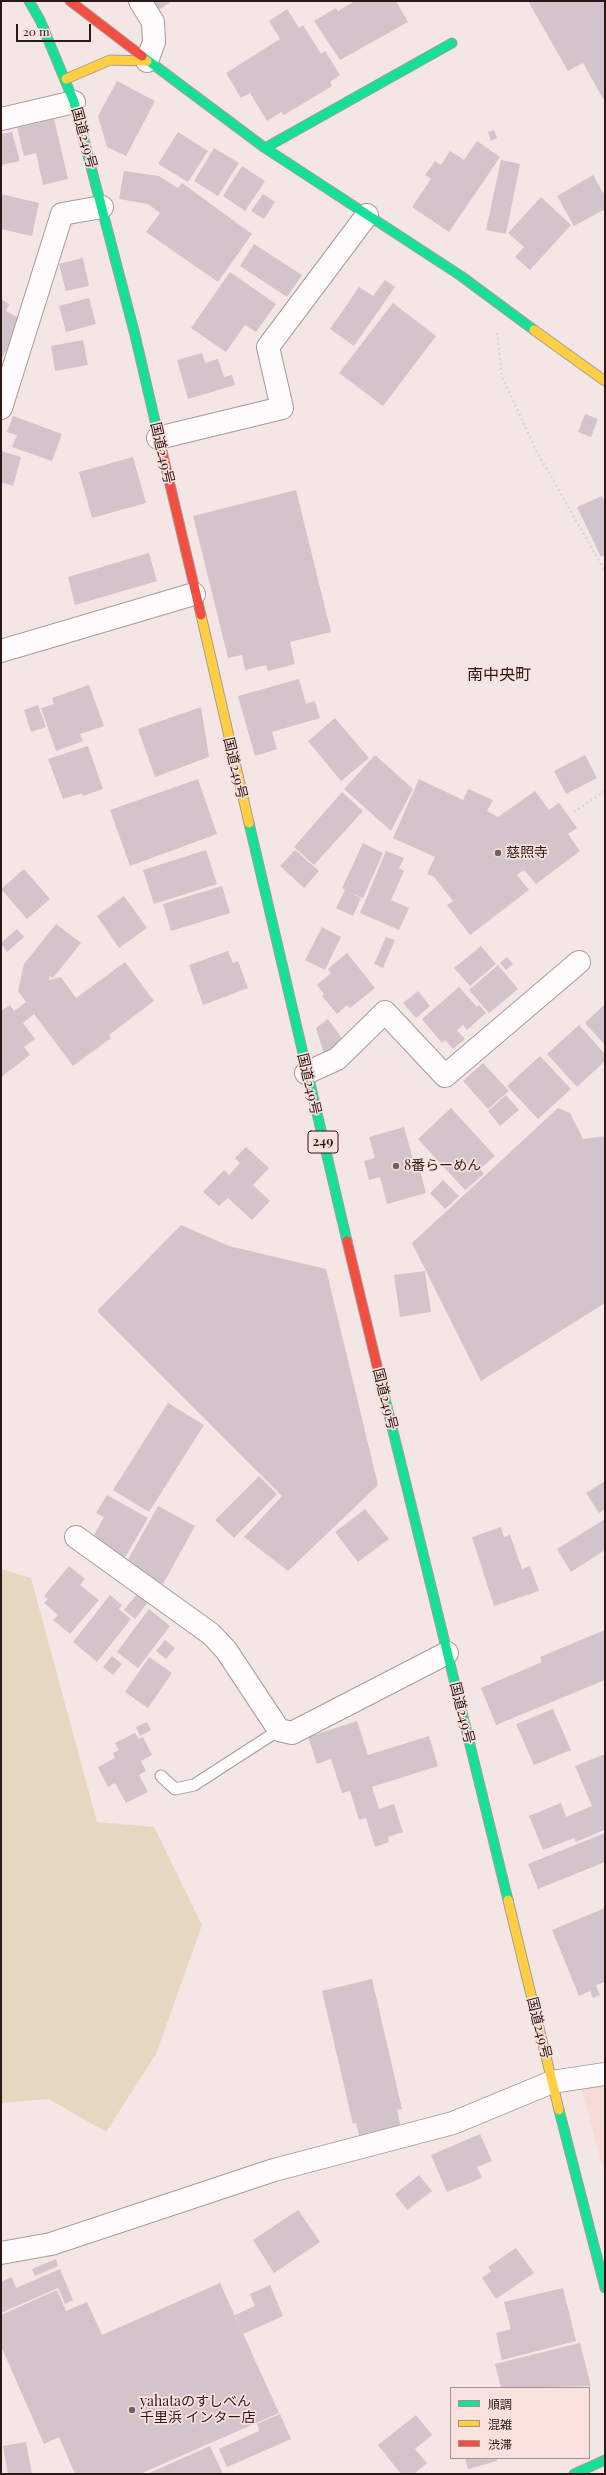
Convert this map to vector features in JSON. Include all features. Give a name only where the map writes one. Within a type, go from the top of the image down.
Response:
[{"type":"main road","name":"国道249号","points":[[29,1],[40,20],[66,79],[74,102],[102,207],[158,438],[306,1073],[552,2082],[605,2288]]},
{"type":"main road","points":[[70,1],[147,61],[265,148],[461,276],[605,381]]},
{"type":"main road","points":[[265,148],[452,43]]},
{"type":"main road","points":[[66,79],[83,70],[110,60],[147,61]]},
{"type":"main road","points":[[574,2474],[605,2460]]},
{"type":"street","points":[[140,1],[153,22],[154,42],[147,61]]},
{"type":"street","points":[[1,120],[74,102]]},
{"type":"street","points":[[1,408],[62,214],[102,207]]},
{"type":"street","points":[[158,438],[282,408],[268,347],[367,215]]},
{"type":"street","points":[[2,647],[194,594]]},
{"type":"street","points":[[306,1073],[337,1059],[385,1012],[445,1076],[580,962]]},
{"type":"street","points":[[76,1537],[211,1634],[226,1650],[279,1730],[292,1733],[447,1653]]},
{"type":"street","points":[[1,2253],[51,2244],[274,2170],[453,2123],[552,2082],[605,2074]]},
{"type":"lane","points":[[161,1776],[175,1789],[194,1785],[279,1730]]},
{"type":"path","points":[[497,302],[498,352],[502,377],[537,452],[605,571]]},
{"type":"path","points":[[574,812],[605,791]]},
{"type":"shaded area","points":[[1,1569],[31,1578],[97,1822],[154,1827],[202,1925],[156,2054],[106,2132],[49,2099],[1,2103]]},
{"type":"shaded area","points":[[605,2084],[605,2175],[581,2087]]},
{"type":"building","points":[[151,1],[172,1],[157,11]]},
{"type":"building","points":[[355,1],[396,1],[408,22],[340,60],[314,21],[336,8],[338,11]]},
{"type":"building","points":[[528,1],[605,1],[605,102],[583,63],[568,71]]},
{"type":"building","points":[[287,9],[299,28],[303,25],[321,54],[325,51],[340,75],[330,82],[332,86],[284,115],[281,112],[267,121],[250,93],[241,98],[226,73],[280,39],[269,21]]},
{"type":"building","points":[[117,81],[155,101],[126,156],[107,147],[98,116]]},
{"type":"building","points":[[54,119],[68,179],[43,185],[36,153],[24,156],[17,128]]},
{"type":"building","points":[[494,130],[497,138],[491,141],[488,132]]},
{"type":"building","points":[[12,132],[20,161],[1,165],[1,134]]},
{"type":"building","points":[[178,132],[208,151],[188,182],[158,164]]},
{"type":"building","points":[[477,141],[500,157],[449,232],[412,207],[431,179],[425,175],[435,161],[441,165],[450,151],[464,160]]},
{"type":"building","points":[[214,148],[239,163],[218,196],[194,181]]},
{"type":"building","points":[[501,160],[520,164],[506,234],[486,230]]},
{"type":"building","points":[[242,166],[265,181],[245,211],[223,196]]},
{"type":"building","points":[[124,171],[159,176],[178,188],[182,183],[252,234],[218,282],[146,232],[160,213],[148,204],[119,199]]},
{"type":"building","points":[[593,175],[605,196],[605,209],[574,226],[557,196]]},
{"type":"building","points":[[1,194],[39,203],[32,236],[1,229]]},
{"type":"building","points":[[263,194],[275,202],[264,219],[251,211]]},
{"type":"building","points":[[541,197],[571,225],[530,270],[515,257],[524,247],[508,233]]},
{"type":"building","points":[[254,244],[302,275],[287,297],[240,266]]},
{"type":"building","points":[[83,258],[89,286],[66,291],[59,264]]},
{"type":"building","points":[[230,272],[276,304],[256,332],[245,325],[226,352],[191,328]]},
{"type":"building","points":[[385,280],[395,287],[354,346],[330,329],[359,287],[373,296]]},
{"type":"building","points":[[89,298],[96,324],[66,332],[59,306]]},
{"type":"building","points":[[1,299],[9,304],[6,311],[22,320],[1,360]]},
{"type":"building","points":[[393,303],[436,336],[383,406],[339,373]]},
{"type":"building","points":[[83,340],[88,365],[55,371],[51,346]]},
{"type":"building","points":[[202,353],[205,363],[218,359],[224,377],[232,375],[235,385],[188,399],[177,360]]},
{"type":"building","points":[[585,414],[598,419],[591,437],[578,432]]},
{"type":"building","points":[[13,416],[62,434],[52,461],[12,447],[17,435],[7,432]]},
{"type":"building","points":[[1,451],[21,457],[13,486],[1,482]]},
{"type":"building","points":[[133,457],[146,503],[92,518],[79,472]]},
{"type":"building","points":[[296,490],[331,632],[290,642],[295,664],[268,671],[266,665],[245,670],[242,655],[228,658],[193,516]]},
{"type":"building","points":[[602,496],[605,503],[605,555],[601,557],[577,507]]},
{"type":"building","points":[[149,553],[157,581],[75,605],[68,577]]},
{"type":"building","points":[[299,679],[306,704],[315,701],[320,718],[272,732],[277,749],[255,756],[238,696]]},
{"type":"building","points":[[89,685],[104,726],[80,734],[83,741],[56,751],[41,708],[54,704],[52,698]]},
{"type":"building","points":[[38,705],[46,727],[31,732],[24,710]]},
{"type":"building","points":[[201,707],[209,757],[155,777],[138,729]]},
{"type":"building","points":[[335,718],[369,758],[341,781],[308,741]]},
{"type":"building","points":[[88,746],[103,789],[83,796],[82,793],[63,799],[48,759]]},
{"type":"building","points":[[375,755],[413,789],[391,831],[344,789]]},
{"type":"building","points":[[585,755],[597,778],[566,794],[554,771]]},
{"type":"building","points":[[198,779],[217,834],[130,866],[110,810]]},
{"type":"building","points":[[419,779],[463,800],[468,789],[493,800],[487,811],[498,817],[535,791],[549,810],[559,803],[577,828],[568,834],[580,851],[536,884],[524,870],[517,875],[529,890],[470,935],[447,905],[453,901],[434,877],[427,874],[435,857],[393,838]]},
{"type":"building","points":[[342,792],[363,811],[314,865],[294,847]]},
{"type":"building","points":[[363,843],[383,853],[363,898],[349,892],[361,898],[353,916],[336,908],[345,890],[342,888]]},
{"type":"building","points":[[206,850],[217,884],[154,904],[143,870]]},
{"type":"building","points":[[295,850],[319,871],[304,888],[280,866]]},
{"type":"building","points":[[386,851],[404,858],[399,868],[404,871],[391,900],[409,908],[399,930],[360,913]]},
{"type":"building","points":[[24,869],[50,899],[27,919],[1,889]]},
{"type":"building","points":[[222,886],[230,913],[171,931],[163,904]]},
{"type":"building","points":[[124,896],[147,928],[119,948],[97,916]]},
{"type":"building","points":[[56,924],[81,943],[53,978],[50,976],[49,980],[61,977],[76,998],[125,962],[154,1001],[109,1035],[111,1038],[73,1066],[34,1014],[23,1023],[35,1039],[24,1047],[30,1055],[1,1077],[1,1011],[10,1005],[14,1011],[26,1002],[18,991],[24,964]]},
{"type":"building","points":[[322,927],[341,937],[325,970],[305,960]]},
{"type":"building","points":[[17,929],[24,937],[7,952],[1,943]]},
{"type":"building","points":[[386,937],[395,940],[383,968],[374,964]]},
{"type":"building","points":[[481,946],[496,964],[470,986],[454,968]]},
{"type":"building","points":[[228,951],[233,963],[238,961],[248,988],[203,1005],[189,965]]},
{"type":"building","points":[[347,953],[375,988],[350,1008],[347,1005],[337,1014],[322,996],[324,994],[317,985],[331,973],[328,969]]},
{"type":"building","points":[[507,957],[513,964],[506,970],[500,963]]},
{"type":"building","points":[[498,965],[518,989],[489,1013],[469,990]]},
{"type":"building","points":[[459,987],[477,1007],[479,1005],[486,1013],[467,1030],[463,1025],[457,1030],[465,1039],[453,1049],[445,1040],[442,1043],[422,1019]]},
{"type":"building","points":[[418,991],[430,1006],[416,1018],[403,1003]]},
{"type":"building","points":[[605,1004],[605,1045],[585,1023]]},
{"type":"building","points":[[328,1019],[343,1040],[324,1054],[316,1028]]},
{"type":"building","points":[[579,1025],[605,1054],[605,1061],[577,1087],[547,1054]]},
{"type":"building","points":[[540,1056],[571,1089],[538,1119],[507,1086]]},
{"type":"building","points":[[483,1063],[509,1091],[488,1109],[463,1081]]},
{"type":"building","points":[[506,1095],[519,1110],[500,1126],[488,1111]]},
{"type":"building","points":[[451,1108],[495,1156],[480,1169],[484,1174],[465,1190],[418,1139]]},
{"type":"building","points":[[558,1108],[570,1113],[583,1139],[605,1136],[605,1303],[481,1381],[412,1243]]},
{"type":"building","points":[[404,1127],[416,1170],[420,1170],[426,1193],[387,1204],[380,1177],[369,1180],[364,1161],[375,1158],[369,1137]]},
{"type":"building","points":[[246,1147],[269,1168],[253,1185],[270,1201],[252,1220],[228,1198],[219,1206],[203,1192],[224,1170],[229,1175],[240,1163],[235,1158]]},
{"type":"building","points":[[443,1180],[459,1196],[445,1209],[430,1193]]},
{"type":"building","points":[[181,1225],[229,1246],[326,1269],[378,1485],[288,1571],[244,1537],[282,1496],[97,1311]]},
{"type":"building","points":[[425,1271],[431,1312],[400,1317],[394,1275]]},
{"type":"building","points":[[168,1403],[204,1425],[149,1512],[113,1490]]},
{"type":"building","points":[[259,1476],[277,1494],[234,1538],[215,1520]]},
{"type":"building","points":[[605,1481],[605,1509],[599,1513],[586,1493]]},
{"type":"building","points":[[107,1495],[148,1518],[123,1561],[90,1542],[104,1517],[96,1513]]},
{"type":"building","points":[[158,1506],[195,1526],[163,1584],[126,1563]]},
{"type":"building","points":[[365,1509],[389,1539],[358,1562],[335,1532]]},
{"type":"building","points":[[605,1519],[605,1550],[571,1572],[557,1549]]},
{"type":"building","points":[[501,1527],[504,1537],[510,1535],[522,1569],[530,1566],[539,1591],[494,1606],[472,1537]]},
{"type":"building","points":[[69,1566],[85,1579],[80,1585],[99,1600],[70,1634],[53,1620],[58,1615],[44,1603],[48,1599],[44,1596]]},
{"type":"building","points":[[137,1594],[148,1602],[135,1619],[124,1610]]},
{"type":"building","points":[[110,1595],[122,1605],[119,1609],[131,1619],[97,1662],[73,1642]]},
{"type":"building","points":[[149,1609],[170,1626],[138,1668],[117,1652]]},
{"type":"building","points":[[605,1630],[605,1680],[496,1725],[481,1688],[542,1662],[540,1657]]},
{"type":"building","points":[[165,1640],[175,1648],[166,1659],[156,1651]]},
{"type":"building","points":[[112,1656],[122,1664],[113,1675],[103,1667]]},
{"type":"building","points":[[149,1657],[172,1673],[148,1708],[125,1692]]},
{"type":"building","points":[[553,1709],[571,1750],[534,1765],[516,1724]]},
{"type":"building","points":[[357,1721],[368,1755],[429,1736],[438,1766],[372,1787],[379,1809],[394,1804],[403,1832],[388,1837],[389,1842],[375,1847],[366,1818],[359,1820],[350,1791],[342,1793],[331,1759],[317,1764],[308,1737]]},
{"type":"building","points":[[147,1722],[151,1730],[140,1736],[136,1727]]},
{"type":"building","points":[[135,1733],[139,1739],[143,1737],[152,1755],[141,1761],[146,1771],[139,1775],[148,1792],[126,1803],[115,1783],[108,1787],[98,1767],[115,1758],[113,1753],[119,1750],[115,1743]]},
{"type":"building","points":[[605,1754],[604,1830],[576,1842],[574,1838],[543,1850],[529,1816],[561,1803],[566,1817],[592,1806],[575,1766]]},
{"type":"building","points":[[605,1833],[605,1862],[538,1889],[528,1864]]},
{"type":"building","points":[[605,1908],[605,1982],[596,1985],[600,1995],[593,1998],[590,1991],[579,1996],[552,1930]]},
{"type":"building","points":[[372,1979],[402,2109],[397,2110],[401,2128],[360,2138],[356,2123],[353,2124],[322,1991]]},
{"type":"building","points":[[480,2134],[492,2161],[477,2167],[482,2178],[447,2192],[431,2155]]},
{"type":"building","points":[[419,2175],[432,2191],[407,2210],[395,2194]]},
{"type":"building","points":[[298,2210],[320,2242],[274,2273],[253,2240]]},
{"type":"building","points":[[516,2248],[534,2273],[496,2299],[482,2278],[491,2271],[488,2267]]},
{"type":"building","points":[[56,2259],[58,2266],[35,2276],[32,2269]]},
{"type":"building","points":[[60,2269],[73,2300],[65,2304],[58,2288],[1,2313],[1,2282],[12,2277],[16,2288]]},
{"type":"building","points":[[220,2283],[279,2413],[140,2474],[75,2474],[59,2437],[44,2444],[1,2346],[1,2315],[57,2290],[66,2311],[87,2302],[102,2335]]},
{"type":"building","points":[[270,2285],[283,2316],[243,2334],[235,2315],[255,2306],[250,2294]]},
{"type":"building","points":[[563,2288],[576,2341],[502,2360],[496,2333],[511,2329],[504,2302]]},
{"type":"building","points":[[580,2343],[591,2386],[501,2387],[495,2364]]},
{"type":"building","points":[[280,2414],[291,2439],[227,2467],[219,2449],[259,2431],[257,2424]]},
{"type":"building","points":[[416,2415],[432,2435],[415,2449],[427,2463],[414,2474],[401,2474],[378,2445]]},
{"type":"building","points":[[26,2442],[32,2474],[8,2474],[3,2446]]},
{"type":"building","points":[[210,2446],[223,2474],[147,2474]]},
{"type":"building","points":[[465,2459],[496,2459],[497,2461],[468,2469]]},
{"type":"traffic: fast","points":[[29,1],[40,20],[74,102],[135,335],[162,451]]},
{"type":"traffic: fast","points":[[265,148],[452,43]]},
{"type":"traffic: fast","points":[[142,56],[265,148],[461,276],[534,330]]},
{"type":"traffic: fast","points":[[249,823],[347,1241]]},
{"type":"traffic: fast","points":[[379,1374],[508,1900]]},
{"type":"traffic: fast","points":[[559,2110],[605,2288]]},
{"type":"traffic: fast","points":[[574,2474],[605,2460]]},
{"type":"traffic: slow","points":[[66,79],[110,60],[147,61]]},
{"type":"traffic: slow","points":[[534,330],[605,381]]},
{"type":"traffic: slow","points":[[201,615],[249,823]]},
{"type":"traffic: slow","points":[[508,1900],[559,2110]]},
{"type":"traffic: jam","points":[[70,1],[142,56]]},
{"type":"traffic: jam","points":[[162,451],[201,615]]},
{"type":"traffic: jam","points":[[347,1241],[379,1374]]},
{"type":"place","name":"慈照寺","points":[[498,853]]},
{"type":"place","name":"8番らーめん","points":[[396,1166]]},
{"type":"place","name":"yahataのすしべん 千里浜 インター店","points":[[132,2410]]},
{"type":"district","name":"南中央町","points":[[499,675]]}]
